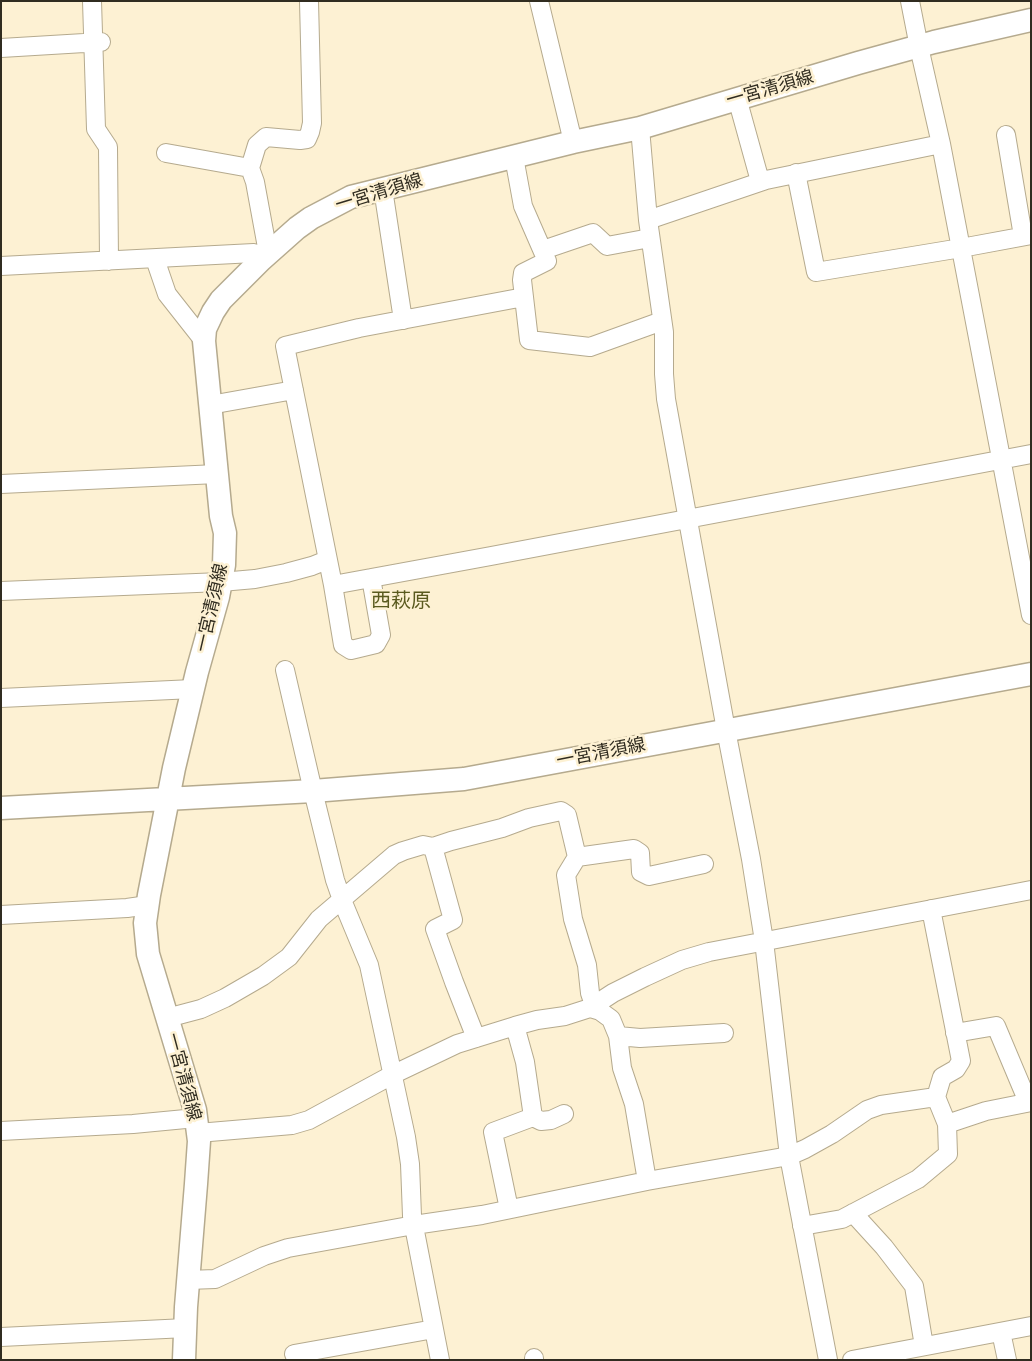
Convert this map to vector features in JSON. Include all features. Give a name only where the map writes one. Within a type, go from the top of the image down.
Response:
[{"type":"main road","name":"一宮清須線","points":[[184,1360],[186,1307],[199,1141],[195,1110],[148,954],[145,923],[168,798],[192,689],[218,597],[224,565],[225,532],[221,516],[204,342],[205,329],[213,312],[231,290],[297,228],[324,210],[351,197],[573,142],[640,128],[918,46],[1031,20]]},
{"type":"main road","name":"一宮清須線","points":[[168,798],[464,779],[1031,674]]},
{"type":"main road","points":[[1,808],[168,798]]},
{"type":"street","points":[[92,1],[97,42]]},
{"type":"street","points":[[99,1],[96,130],[108,147],[109,261]]},
{"type":"street","points":[[1,266],[254,253],[265,257],[255,182],[250,168],[257,145],[266,137],[300,140],[307,139],[310,132],[309,1]]},
{"type":"street","points":[[539,1],[573,142]]},
{"type":"street","points":[[910,1],[918,46],[941,144],[1031,615]]},
{"type":"street","points":[[1,48],[97,42]]},
{"type":"street","points":[[737,98],[760,181]]},
{"type":"street","points":[[640,128],[650,238],[662,321],[666,399],[751,859],[764,941],[788,1156],[828,1360]]},
{"type":"street","points":[[796,174],[816,272],[961,248],[1027,235],[1006,135]]},
{"type":"street","points":[[648,220],[760,181],[941,144]]},
{"type":"street","points":[[166,153],[250,168]]},
{"type":"street","points":[[514,157],[524,206],[547,261],[523,273],[522,280],[529,340],[590,347],[662,321]]},
{"type":"street","points":[[383,189],[403,320]]},
{"type":"street","points":[[543,250],[593,233],[607,246],[650,238]]},
{"type":"street","points":[[154,259],[167,294],[204,342]]},
{"type":"street","points":[[371,578],[381,635],[376,644],[351,650],[343,645],[333,585],[285,346],[359,328],[524,297]]},
{"type":"street","points":[[210,405],[294,390]]},
{"type":"street","points":[[333,585],[1031,454]]},
{"type":"street","points":[[1,484],[217,474]]},
{"type":"street","points":[[1,591],[255,579],[286,573],[328,560]]},
{"type":"street","points":[[285,670],[335,880],[369,965],[406,1137],[410,1164],[412,1216],[440,1360]]},
{"type":"street","points":[[1,698],[192,689]]},
{"type":"street","points":[[167,1018],[201,1009],[225,998],[247,987],[290,957],[319,919],[394,855],[423,846],[433,847],[502,828],[529,818],[561,811],[567,815],[577,857],[566,875],[574,919],[587,964],[592,1007]]},
{"type":"street","points":[[433,847],[453,920],[435,929],[450,974],[476,1038]]},
{"type":"street","points":[[577,857],[634,849],[640,853],[641,872],[649,876],[704,864]]},
{"type":"street","points":[[1,1131],[133,1124],[197,1126],[292,1125],[309,1120],[457,1044],[537,1020],[565,1016],[592,1007],[613,993],[682,960],[709,952],[1031,890]]},
{"type":"street","points":[[1,915],[127,908],[148,905]]},
{"type":"street","points":[[802,1226],[842,1219],[918,1179],[948,1154],[947,1124],[936,1097],[942,1077],[956,1069],[961,1061],[931,909]]},
{"type":"street","points":[[592,1007],[611,1019],[618,1036],[622,1068],[634,1104],[648,1182]]},
{"type":"street","points":[[516,1026],[526,1062],[533,1117]]},
{"type":"street","points":[[947,1124],[986,1111],[1029,1102],[996,1026],[955,1033]]},
{"type":"street","points":[[618,1036],[655,1037],[724,1034]]},
{"type":"street","points":[[188,1280],[215,1279],[264,1256],[288,1248],[509,1210],[788,1156],[832,1134],[874,1107],[936,1097]]},
{"type":"street","points":[[509,1210],[492,1132],[533,1117],[541,1121],[550,1120],[564,1114]]},
{"type":"street","points":[[853,1213],[884,1246],[914,1286],[924,1346]]},
{"type":"street","points":[[852,1360],[1031,1326]]},
{"type":"street","points":[[1,1336],[186,1328]]},
{"type":"street","points":[[294,1354],[434,1329]]},
{"type":"street","points":[[1001,1332],[1007,1360]]},
{"type":"district","name":"西萩原","points":[[401,601]]}]
